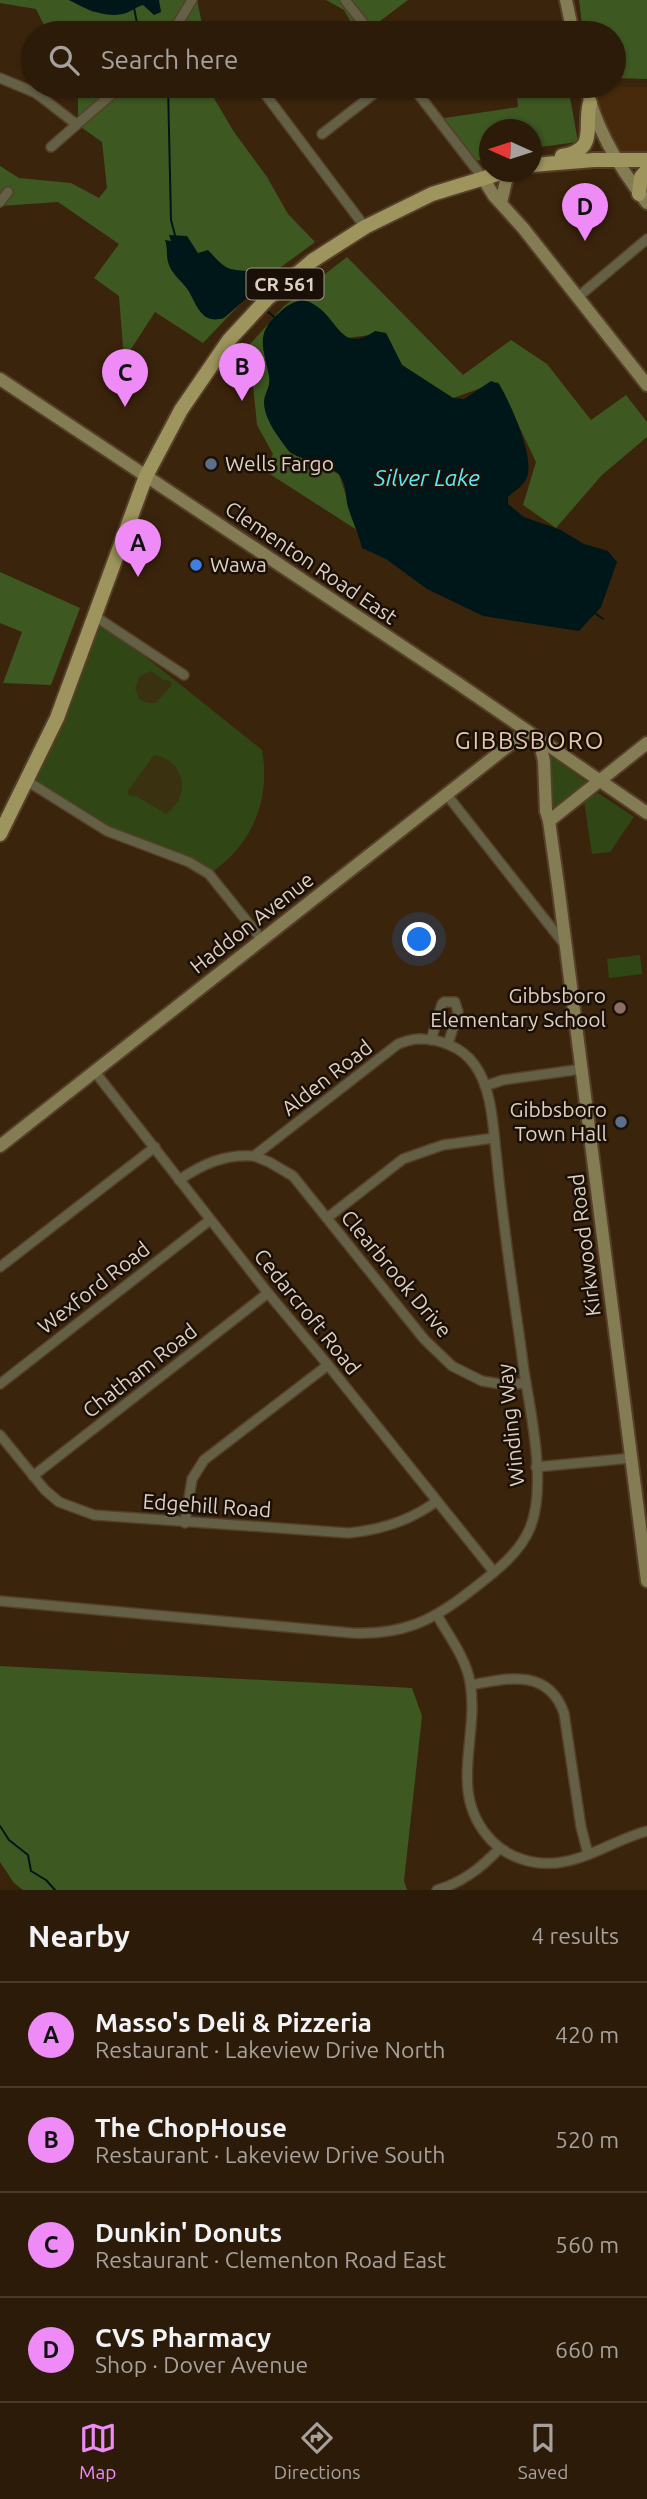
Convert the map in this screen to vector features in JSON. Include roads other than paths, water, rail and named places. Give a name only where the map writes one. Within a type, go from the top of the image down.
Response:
[{"type":"main road","points":[[542,162],[574,154],[581,149],[589,130],[590,103]]},
{"type":"main road","points":[[542,164],[647,160]]},
{"type":"main road","points":[[643,199],[641,177],[647,170]]},
{"type":"main road","name":"CR 561","points":[[0,834],[57,718],[146,476],[181,410],[211,366],[246,321],[312,261],[365,227],[432,194],[479,179]]},
{"type":"street","points":[[345,0],[362,21]]},
{"type":"street","points":[[566,0],[570,21]]},
{"type":"street","points":[[180,21],[192,1]]},
{"type":"street","points":[[0,78],[21,87]]},
{"type":"street","points":[[42,98],[76,124]]},
{"type":"street","points":[[51,147],[107,98]]},
{"type":"street","points":[[268,98],[365,227]]},
{"type":"street","points":[[322,134],[368,98]]},
{"type":"street","points":[[421,98],[479,173]]},
{"type":"street","points":[[589,98],[624,175],[643,199]]},
{"type":"street","points":[[486,182],[647,385]]},
{"type":"street","points":[[501,202],[504,182]]},
{"type":"street","points":[[0,202],[8,192]]},
{"type":"street","points":[[578,297],[647,239]]},
{"type":"street","name":"Clementon Road East","points":[[0,379],[647,813]]},
{"type":"street","points":[[96,617],[184,675]]},
{"type":"street","name":"Haddon Avenue","points":[[0,1146],[527,731]]},
{"type":"street","name":"Kirkwood Road","points":[[539,739],[544,761],[546,811],[550,821],[647,1581]]},
{"type":"street","points":[[550,821],[647,743]]},
{"type":"street","points":[[27,781],[107,831],[188,862],[209,874],[262,940]]},
{"type":"street","points":[[447,795],[566,946]]},
{"type":"street","points":[[431,1040],[442,1004],[455,1002],[458,1012],[449,1044]]},
{"type":"street","name":"Alden Road","points":[[254,1156],[398,1044],[417,1038],[449,1044],[466,1055],[485,1086]]},
{"type":"street","points":[[485,1086],[503,1080],[582,1069]]},
{"type":"street","name":"Cedarcroft Road","points":[[95,1072],[268,1293],[494,1572]]},
{"type":"street","name":"Winding Way","points":[[0,1601],[372,1634],[403,1630],[437,1615],[494,1572],[522,1543],[536,1509],[535,1440],[485,1086]]},
{"type":"street","points":[[327,1218],[403,1159],[436,1146],[494,1138]]},
{"type":"street","points":[[0,1267],[155,1147]]},
{"type":"street","points":[[179,1180],[211,1161],[232,1156],[254,1156]]},
{"type":"street","name":"Clearbrook Drive","points":[[254,1156],[293,1176],[424,1339],[452,1366],[482,1381],[508,1385],[526,1383]]},
{"type":"street","name":"Wexford Road","points":[[0,1384],[210,1220]]},
{"type":"street","name":"Chatham Road","points":[[33,1476],[268,1293]]},
{"type":"street","points":[[185,1523],[192,1479],[204,1460],[328,1365]]},
{"type":"street","name":"Edgehill Road","points":[[0,1435],[33,1476],[59,1502],[94,1515],[323,1532],[366,1531],[385,1528],[423,1511],[437,1501]]},
{"type":"street","points":[[536,1466],[632,1458]]},
{"type":"street","points":[[437,1615],[465,1666],[471,1685],[466,1789],[476,1820],[499,1849],[515,1857],[544,1864],[568,1861],[647,1831]]},
{"type":"street","points":[[471,1685],[523,1677],[546,1688],[560,1701],[588,1854]]},
{"type":"street","points":[[436,1890],[461,1881],[499,1849]]},
{"type":"water","points":[[69,0],[159,0],[161,12],[154,15],[143,5],[125,13],[108,15],[94,12]]},
{"type":"water","points":[[169,235],[187,236],[198,253],[208,250],[227,268],[257,273],[265,277],[265,282],[224,318],[210,319],[197,307],[188,290],[169,266],[165,240],[171,241]]},
{"type":"water","name":"Silver Lake","points":[[302,300],[314,304],[344,335],[352,339],[362,338],[375,331],[386,333],[402,365],[453,398],[464,399],[491,381],[499,384],[525,444],[529,468],[524,483],[508,497],[508,504],[524,517],[561,530],[584,544],[608,551],[617,562],[601,607],[579,631],[483,616],[427,589],[386,559],[362,548],[340,476],[328,467],[292,454],[266,415],[264,399],[269,380],[263,342],[266,328],[292,303]]},
{"type":"waterway","points":[[134,8],[137,21]]},
{"type":"waterway","points":[[168,98],[171,220],[175,235]]},
{"type":"waterway","points":[[266,310],[275,318]]},
{"type":"waterway","points":[[595,613],[603,619]]},
{"type":"waterway","points":[[0,1826],[9,1840],[28,1855],[31,1871],[46,1880],[55,1890]]},
{"type":"place","name":"CVS Pharmacy","points":[[585,241]]},
{"type":"place","name":"The ChopHouse","points":[[242,401]]},
{"type":"place","name":"Dunkin' Donuts","points":[[125,407]]},
{"type":"place","name":"Wells Fargo","points":[[211,464]]},
{"type":"place","name":"Wawa","points":[[196,565]]},
{"type":"place","name":"Masso's Deli & Pizzeria","points":[[138,577]]},
{"type":"place","name":"Gibbsboro Elementary School","points":[[620,1008]]},
{"type":"place","name":"Gibbsboro Town Hall","points":[[621,1122]]},
{"type":"district","name":"GIBBSBORO","points":[[530,741]]}]
